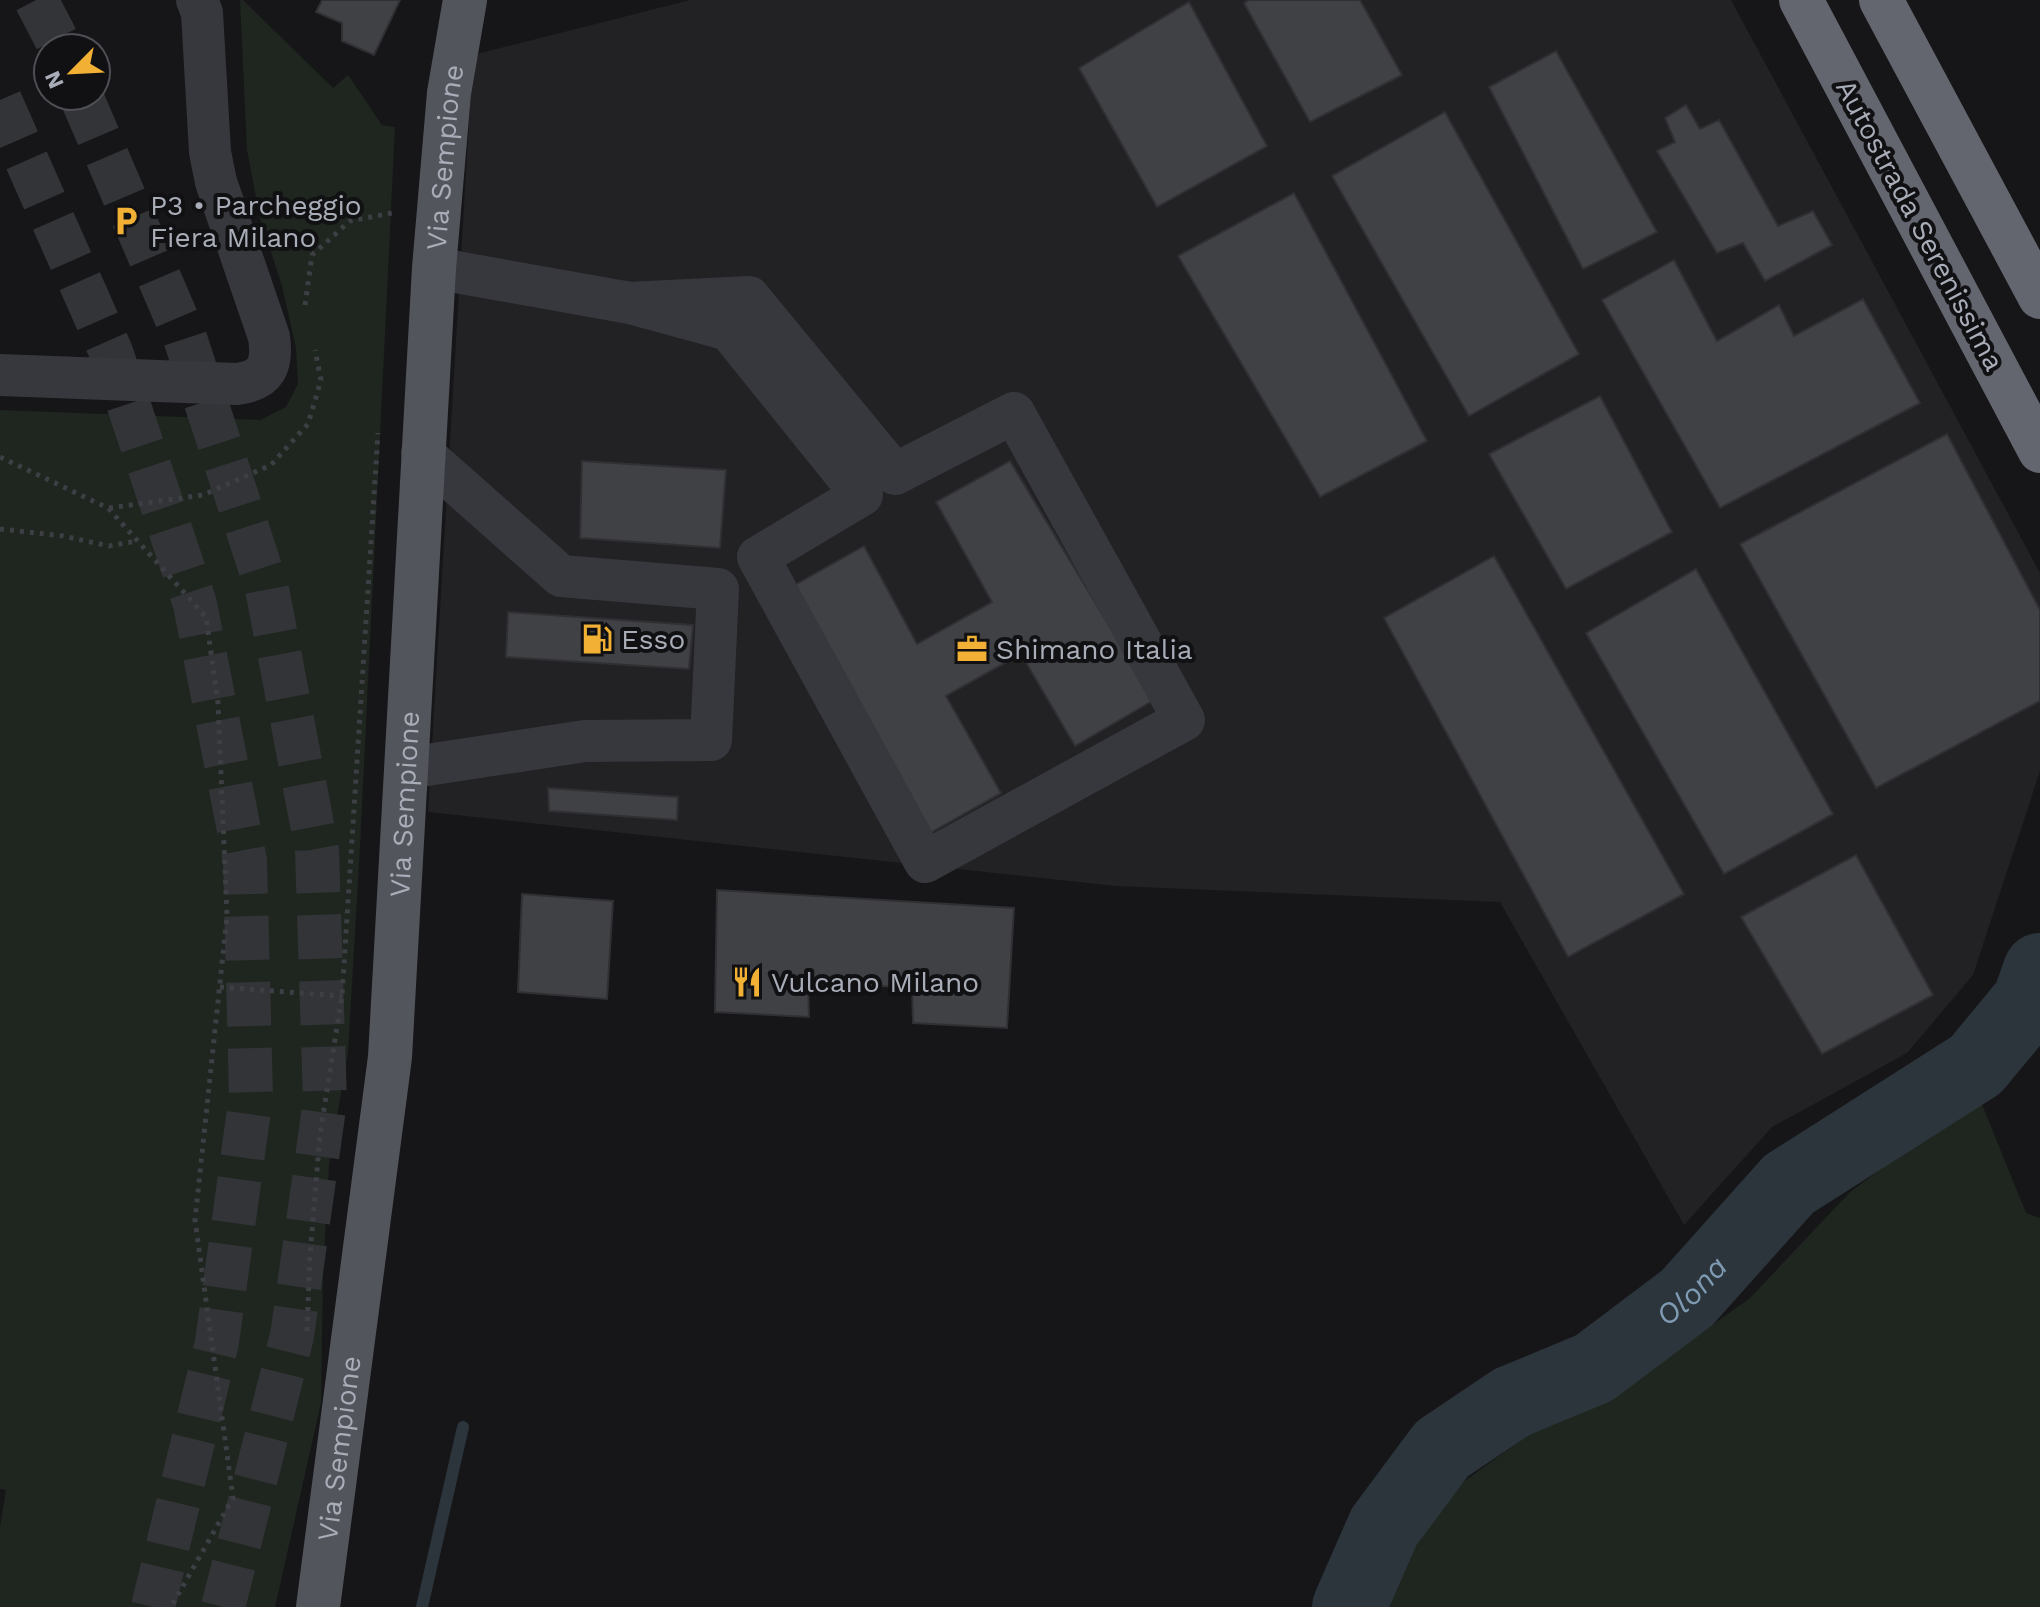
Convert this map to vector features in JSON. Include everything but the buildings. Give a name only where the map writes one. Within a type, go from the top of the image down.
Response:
[{"type":"highway","name":"Autostrada Serenissima","points":[[1801,0],[2040,451]]},
{"type":"highway","points":[[1881,0],[2040,297]]},
{"type":"main road","name":"Via Sempione","points":[[318,1607],[390,1057],[434,268],[449,93],[465,0]]},
{"type":"lane","points":[[0,375],[237,384],[251,382],[261,376],[268,366],[272,355],[269,337],[216,182],[210,152],[202,13],[197,0]]},
{"type":"lane","points":[[434,268],[630,303],[729,330],[862,495],[758,557],[925,862],[1184,720],[1014,413],[895,474],[749,297],[630,303]]},
{"type":"lane","points":[[407,768],[585,741],[711,740],[718,589],[561,576],[422,453]]},
{"type":"path","points":[[391,229],[392,213]]},
{"type":"path","points":[[307,1334],[320,1134],[342,996],[378,433]]},
{"type":"path","points":[[0,457],[108,508],[206,617],[218,703],[227,916],[195,1220],[233,1498],[171,1607]]},
{"type":"path","points":[[0,529],[63,536],[109,546],[137,541]]},
{"type":"path","points":[[220,987],[342,996]]},
{"type":"shaded area","points":[[240,0],[333,88],[348,75],[382,125],[395,127],[360,847],[348,1052],[329,1164],[321,1403],[275,1607],[0,1607],[0,1528],[6,1490],[0,1489],[0,410],[260,420],[286,407],[298,384],[296,348],[282,286],[260,218],[247,150]]},
{"type":"shaded area","points":[[690,0],[1731,0],[2040,573],[2040,771],[1973,975],[1907,1053],[1772,1127],[1684,1225],[1500,902],[1116,886],[428,812],[473,55]]},
{"type":"shaded area","points":[[1979,1097],[2026,1213],[2040,1218],[2040,1607],[1390,1607],[1398,1576],[1448,1493],[1534,1431],[1646,1372],[1750,1298],[1850,1192]]},
{"type":"waterway","name":"Olona","points":[[1349,1607],[1384,1527],[1442,1449],[1512,1402],[1594,1368],[1687,1298],[1789,1184],[1976,1065],[2029,1001],[2040,970]]},
{"type":"waterway","points":[[422,1607],[463,1427]]},
{"type":"tunnel","points":[[36,0],[53,32]]},
{"type":"tunnel","points":[[0,100],[111,352],[195,604],[245,861],[251,1096],[217,1342],[153,1607]]},
{"type":"tunnel","points":[[88,112],[185,338],[267,589],[317,850],[325,1101],[292,1336],[223,1607]]},
{"type":"place","name":"P3 • Parcheggio Fiera Milano","points":[[126,221]]},
{"type":"place","name":"Esso","points":[[597,639]]},
{"type":"place","name":"Shimano Italia","points":[[972,649]]},
{"type":"place","name":"Vulcano Milano","points":[[747,982]]}]
